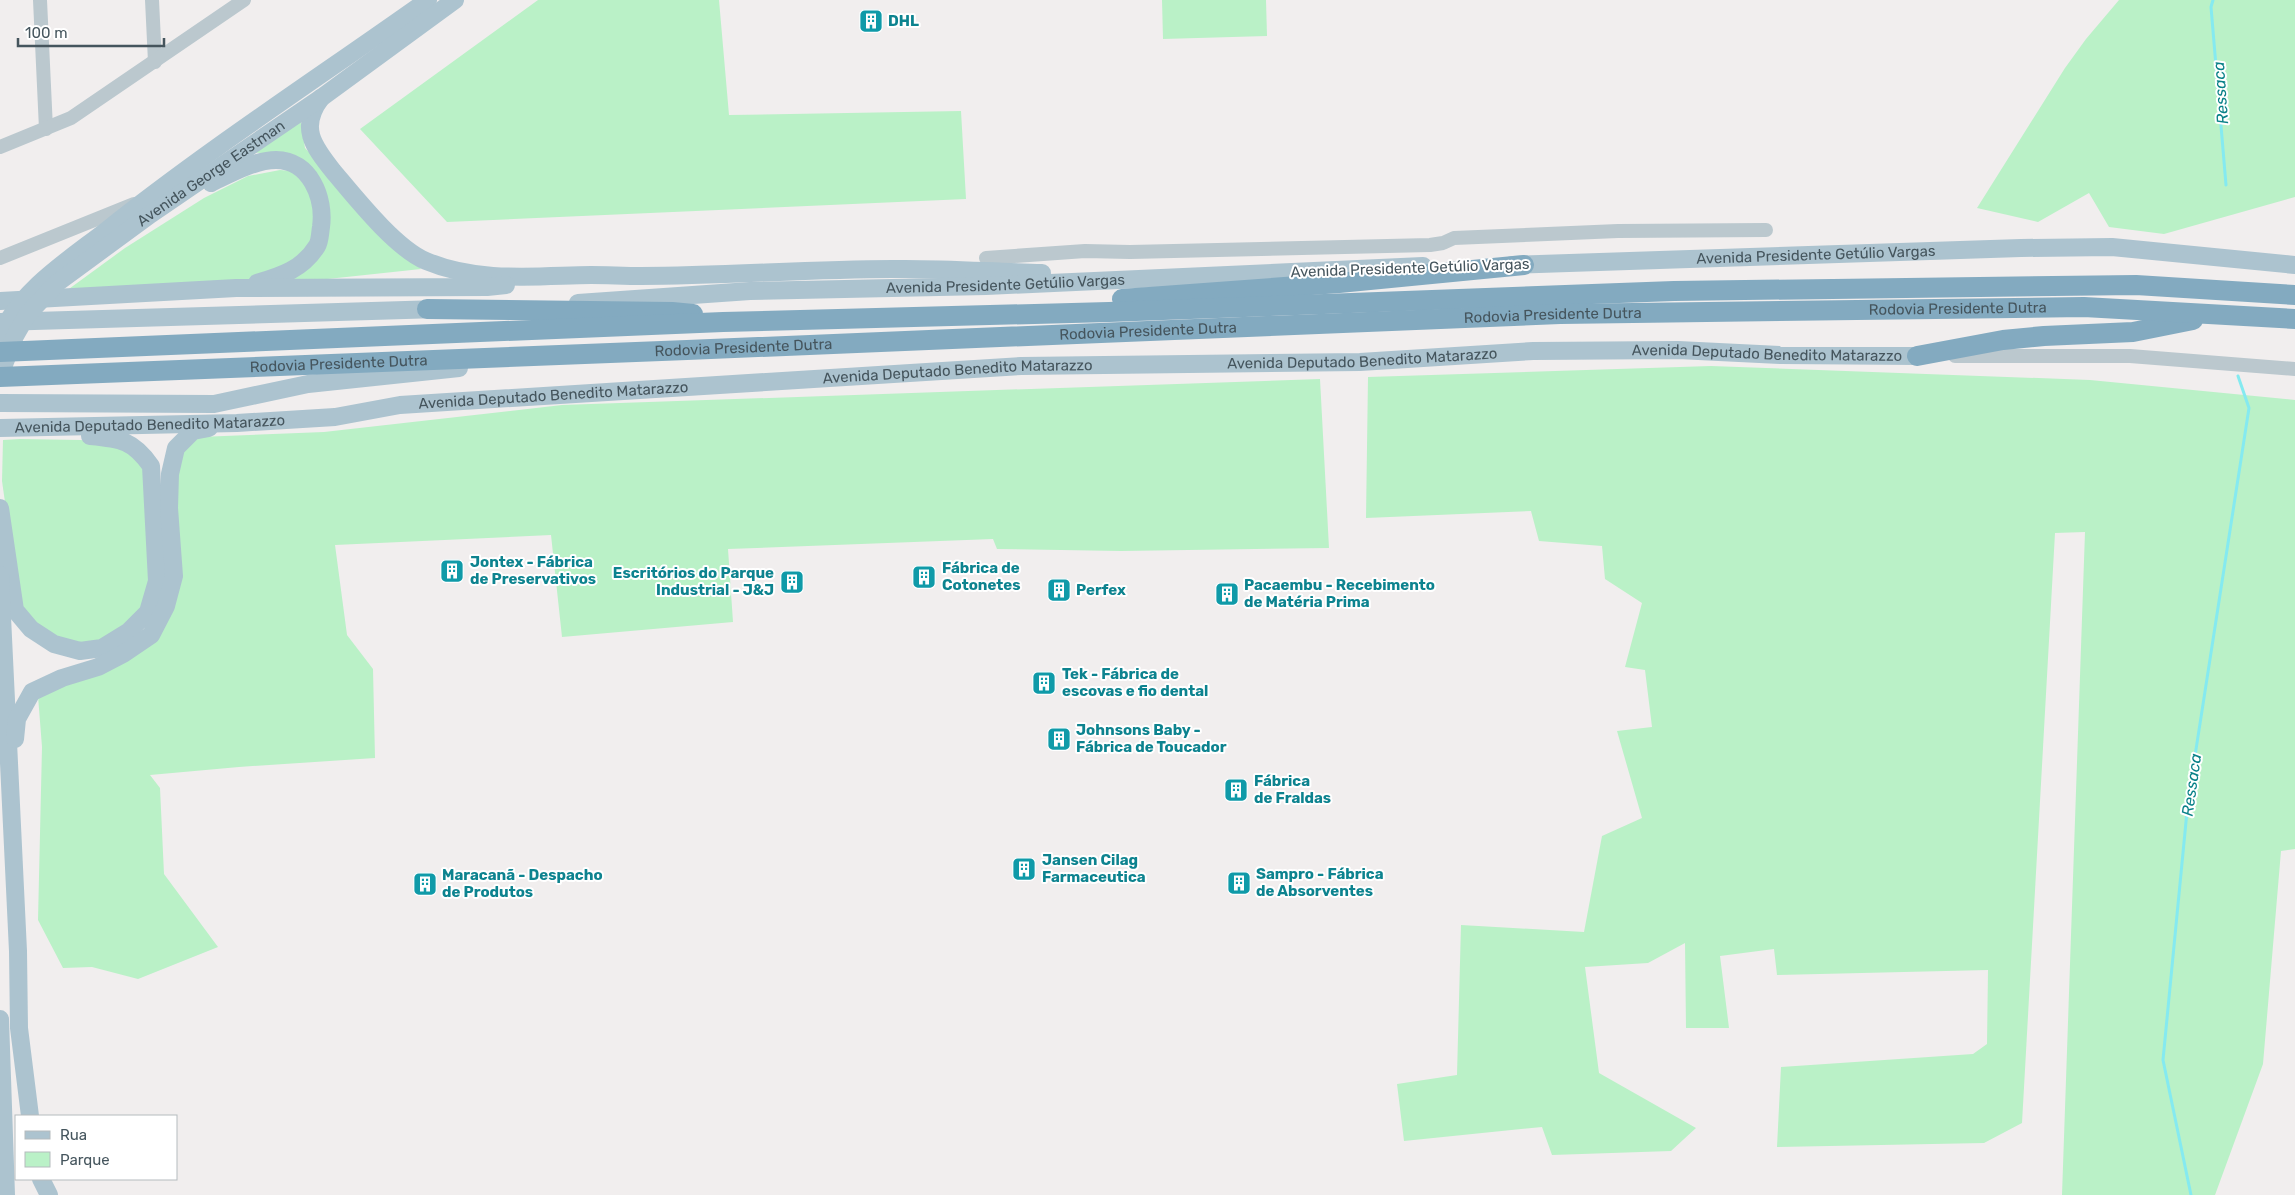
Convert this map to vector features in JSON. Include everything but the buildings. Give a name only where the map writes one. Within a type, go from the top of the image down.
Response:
[{"type":"highway","points":[[1002,314],[1134,298],[1338,283],[1524,265]]},
{"type":"highway","name":"Rodovia Presidente Dutra","points":[[0,352],[769,321],[1704,290],[2136,285],[2295,295]]},
{"type":"highway","name":"Rodovia Presidente Dutra","points":[[0,376],[1560,314],[2084,307],[2295,319]]},
{"type":"highway","points":[[427,309],[672,312],[769,321]]},
{"type":"highway","points":[[1917,356],[2003,340],[2133,332],[2225,314]]},
{"type":"highway","points":[[0,336],[258,327],[326,338]]},
{"type":"main road","name":"Avenida George Eastman","points":[[0,376],[15,336],[28,315],[88,252],[428,0]]},
{"type":"main road","name":"Avenida George Eastman","points":[[147,207],[321,98],[455,0]]},
{"type":"main road","points":[[321,98],[311,113],[309,130],[318,153],[356,199],[399,243],[423,260],[467,273],[524,278],[891,268],[1059,274],[1088,282]]},
{"type":"main road","points":[[147,207],[266,161],[286,161],[302,168],[316,189],[321,203],[322,219],[318,244],[310,255],[292,272],[236,288]]},
{"type":"main road","name":"Avenida Presidente Getúlio Vargas","points":[[427,309],[525,306],[750,291],[1088,282],[1382,268],[2020,248],[2112,247],[2295,265]]},
{"type":"main road","name":"Avenida George Eastman","points":[[0,336],[14,309],[47,275],[88,252]]},
{"type":"main road","points":[[0,301],[236,288],[487,287],[591,275]]},
{"type":"main road","points":[[0,322],[427,309]]},
{"type":"main road","name":"Avenida Deputado Benedito Matarazzo","points":[[449,368],[598,361],[688,350]]},
{"type":"main road","name":"Avenida Deputado Benedito Matarazzo","points":[[0,430],[237,423],[335,417],[400,405],[1022,366],[1360,362],[1533,351],[1678,350],[1780,355],[1917,356]]},
{"type":"main road","name":"Rodovia Presidente Dutra","points":[[0,403],[214,404],[308,384],[449,368]]},
{"type":"main road","points":[[9,784],[17,719],[32,692],[62,678],[98,666],[123,654],[151,636],[166,606],[174,576],[169,499],[170,474],[176,448],[193,431],[237,423]]},
{"type":"main road","points":[[0,430],[21,434],[82,435],[118,438],[140,450],[151,466],[157,581],[148,612],[128,632],[102,648],[80,651],[54,644],[31,629],[16,610],[0,508]]},
{"type":"main road","points":[[0,570],[18,951],[19,1028],[30,1115]]},
{"type":"main road","points":[[0,1019],[2,1160],[6,1195]]},
{"type":"main road","points":[[42,1180],[49,1195]]},
{"type":"street","points":[[40,0],[46,129]]},
{"type":"street","points":[[152,0],[155,62]]},
{"type":"street","points":[[0,147],[71,118],[244,0]]},
{"type":"street","points":[[0,258],[147,207]]},
{"type":"street","points":[[986,258],[1085,251],[1130,252],[1430,245],[1443,243],[1454,238],[1618,230],[1766,230]]},
{"type":"street","points":[[1917,356],[2130,356],[2295,369]]},
{"type":"green space","points":[[538,0],[719,0],[729,115],[961,111],[966,199],[447,222],[360,129]]},
{"type":"green space","points":[[1162,0],[1266,0],[1267,36],[1163,39]]},
{"type":"green space","points":[[2119,0],[2295,0],[2295,197],[2164,234],[2109,227],[2089,193],[2038,222],[1977,208],[2065,68],[2086,39]]},
{"type":"green space","points":[[300,116],[305,148],[421,269],[281,284],[320,253],[330,225],[326,193],[291,155],[248,152]]},
{"type":"green space","points":[[280,170],[291,171],[309,188],[317,222],[308,248],[288,267],[242,282],[62,294],[125,248],[204,198],[248,176]]},
{"type":"green space","points":[[1711,366],[2090,380],[2295,400],[2295,849],[2281,851],[2263,1064],[2215,1195],[2062,1195],[2085,532],[2055,533],[2022,1123],[1984,1143],[1777,1147],[1781,1067],[1973,1054],[1987,1044],[1988,970],[1777,975],[1774,949],[1720,956],[1729,1028],[1686,1028],[1685,943],[1648,963],[1585,967],[1599,1073],[1696,1128],[1671,1151],[1552,1155],[1542,1127],[1404,1141],[1397,1084],[1457,1075],[1461,925],[1584,932],[1602,836],[1642,818],[1617,731],[1652,727],[1645,670],[1625,667],[1642,603],[1605,579],[1602,546],[1539,541],[1531,511],[1366,518],[1368,377]]},
{"type":"green space","points":[[1320,379],[1329,548],[1121,551],[997,549],[993,539],[728,549],[733,622],[562,637],[551,535],[335,545],[347,635],[373,669],[375,758],[150,775],[160,788],[164,874],[218,947],[138,979],[92,967],[63,968],[38,920],[42,747],[38,696],[155,639],[175,475],[184,450],[199,437],[324,432],[562,405]]},
{"type":"green space","points":[[3,440],[81,440],[117,443],[146,468],[152,580],[143,609],[100,643],[80,646],[56,639],[20,608],[2,481]]},
{"type":"waterway","name":"Ressaca","points":[[2213,0],[2211,7],[2226,185]]},
{"type":"waterway","name":"Ressaca","points":[[2191,1195],[2163,1060],[2188,801],[2249,408],[2238,376]]},
{"type":"place","name":"DHL","points":[[871,21]]},
{"type":"place","name":"Jontex - Fábrica de Preservativos","points":[[452,571]]},
{"type":"place","name":"Fábrica de Cotonetes","points":[[924,577]]},
{"type":"place","name":"Escritórios do Parque Industrial - J&J","points":[[792,582]]},
{"type":"place","name":"Perfex","points":[[1059,590]]},
{"type":"place","name":"Pacaembu - Recebimento de Matéria Prima","points":[[1227,594]]},
{"type":"place","name":"Tek - Fábrica de escovas e fio dental","points":[[1044,683]]},
{"type":"place","name":"Johnsons Baby - Fábrica de Toucador","points":[[1059,739]]},
{"type":"place","name":"Fábrica de Fraldas","points":[[1236,790]]},
{"type":"place","name":"Jansen Cilag Farmaceutica","points":[[1024,869]]},
{"type":"place","name":"Sampro - Fábrica de Absorventes","points":[[1239,883]]},
{"type":"place","name":"Maracanã - Despacho de Produtos","points":[[425,884]]}]
